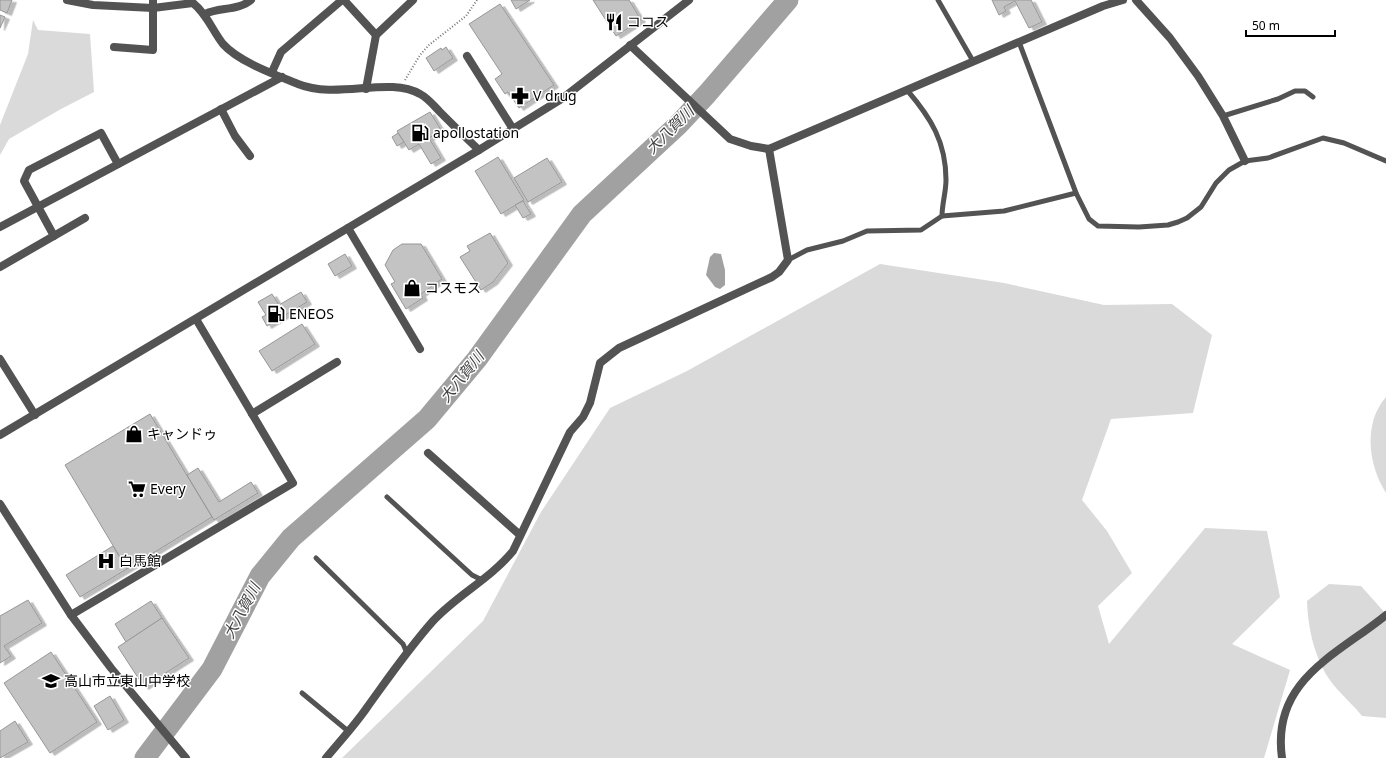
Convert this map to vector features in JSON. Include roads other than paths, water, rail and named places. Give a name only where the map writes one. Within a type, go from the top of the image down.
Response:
[{"type":"street","points":[[67,0],[84,2],[153,4],[193,3],[205,14],[225,45],[245,59],[299,84],[328,90],[402,87],[426,98],[479,150]]},
{"type":"street","points":[[205,14],[213,10],[240,6],[251,0]]},
{"type":"street","points":[[272,72],[281,52],[343,0],[376,35]]},
{"type":"street","points":[[366,89],[376,35],[413,0]]},
{"type":"street","points":[[0,435],[479,150],[563,98],[689,0]]},
{"type":"street","points":[[630,45],[679,93],[730,139],[751,146],[769,149],[1019,42],[1102,3],[1123,0]]},
{"type":"street","points":[[1136,0],[1170,38],[1198,76],[1224,116],[1245,161]]},
{"type":"street","points":[[114,47],[153,50],[153,4]]},
{"type":"street","points":[[467,56],[513,129]]},
{"type":"street","points":[[0,227],[282,77]]},
{"type":"street","points":[[221,109],[235,136],[250,156]]},
{"type":"street","points":[[54,236],[24,181],[28,170],[101,133],[118,164]]},
{"type":"street","points":[[326,758],[408,653],[444,610],[482,580],[503,562],[513,551],[570,432],[583,416],[590,403],[596,372],[603,360],[619,348],[772,277],[779,272],[788,260],[769,149]]},
{"type":"street","points":[[0,267],[85,218]]},
{"type":"street","points":[[348,228],[420,349]]},
{"type":"street","points":[[71,615],[293,483],[196,319]]},
{"type":"street","points":[[0,359],[35,415]]},
{"type":"street","points":[[252,414],[337,362]]},
{"type":"street","points":[[428,452],[520,535]]},
{"type":"street","points":[[0,504],[71,615],[110,668],[186,758]]},
{"type":"street","points":[[1282,758],[1281,736],[1287,708],[1304,680],[1333,652],[1386,615]]},
{"type":"lane","points":[[938,0],[973,61]]},
{"type":"lane","points":[[1019,42],[1076,193],[1089,219],[1098,226],[1139,227],[1168,225],[1187,218],[1194,214],[1200,207],[1221,177],[1245,161],[1268,158],[1323,138],[1344,143],[1386,161]]},
{"type":"lane","points":[[907,90],[928,118],[940,138],[944,154],[946,180],[942,216]]},
{"type":"lane","points":[[1224,116],[1278,99],[1295,91],[1305,91],[1314,97]]},
{"type":"lane","points":[[788,260],[806,250],[843,241],[867,231],[921,230],[931,225],[942,216],[1004,211],[1076,193]]},
{"type":"lane","points":[[387,496],[472,574],[482,580]]},
{"type":"lane","points":[[316,558],[403,644],[408,653]]},
{"type":"lane","points":[[302,693],[348,731]]},
{"type":"waterway","name":"大八賀川","points":[[145,758],[212,669],[260,576],[291,538],[427,419],[477,359],[582,214],[678,125],[707,94],[788,0]]},
{"type":"place","name":"ココス","points":[[614,22]]},
{"type":"place","name":"V drug","points":[[520,96]]},
{"type":"place","name":"apollostation","points":[[420,133]]},
{"type":"place","name":"コスモス","points":[[412,288]]},
{"type":"place","name":"ENEOS","points":[[276,314]]},
{"type":"place","name":"キャンドゥ","points":[[134,434]]},
{"type":"place","name":"Every","points":[[137,489]]},
{"type":"place","name":"白馬館","points":[[106,561]]},
{"type":"place","name":"高山市立東山中学校","points":[[51,681]]}]
